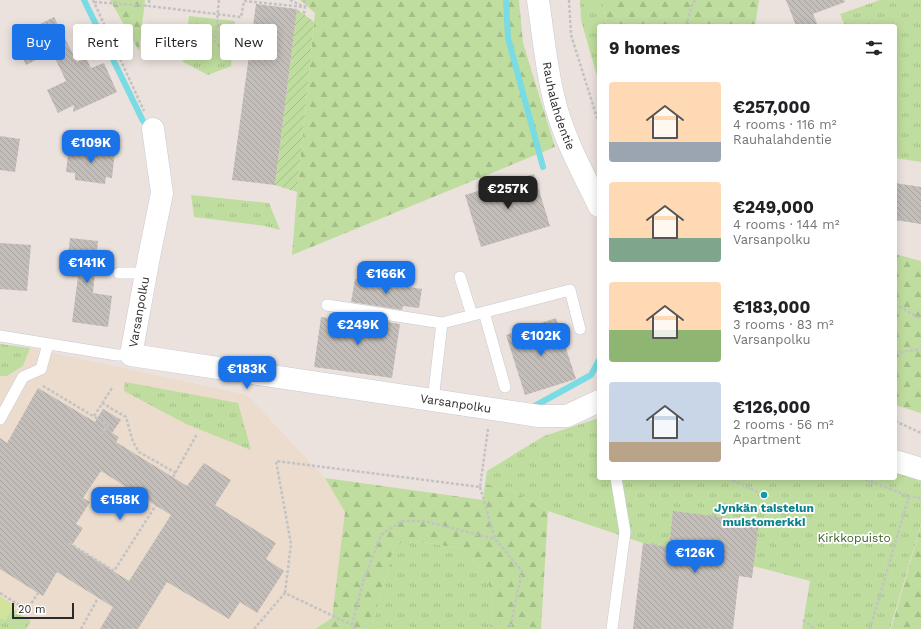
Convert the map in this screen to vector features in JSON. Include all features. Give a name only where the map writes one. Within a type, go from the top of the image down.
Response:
[{"type":"street","name":"Rauhalahdentie","points":[[538,0],[554,100],[570,146],[597,202]]},
{"type":"street","name":"Varsanpolku","points":[[152,129],[162,193],[131,355],[539,416],[567,416],[597,403]]},
{"type":"street","points":[[897,462],[921,469]]},
{"type":"lane","points":[[119,273],[146,273]]},
{"type":"lane","points":[[460,277],[472,316]]},
{"type":"lane","points":[[327,305],[442,324],[570,290],[580,329]]},
{"type":"lane","points":[[484,312],[505,387]]},
{"type":"lane","points":[[433,400],[442,324]]},
{"type":"lane","points":[[0,336],[116,355],[131,355]]},
{"type":"lane","points":[[0,419],[23,377],[41,369],[48,344]]},
{"type":"lane","points":[[612,629],[625,532],[616,480]]},
{"type":"path","points":[[149,0],[149,6]]},
{"type":"path","points":[[215,43],[219,0]]},
{"type":"path","points":[[290,0],[305,7]]},
{"type":"path","points":[[303,18],[305,7],[304,0]]},
{"type":"path","points":[[569,0],[571,35],[597,118]]},
{"type":"path","points":[[687,24],[693,2],[698,0]]},
{"type":"path","points":[[152,129],[93,1],[149,6],[241,18],[244,1],[305,7]]},
{"type":"path","points":[[897,305],[921,319]]},
{"type":"path","points":[[897,353],[921,350]]},
{"type":"path","points":[[25,376],[108,425],[102,433]]},
{"type":"path","points":[[94,416],[112,388]]},
{"type":"path","points":[[102,403],[126,417],[132,442],[139,452],[176,473]]},
{"type":"path","points":[[897,422],[921,433]]},
{"type":"path","points":[[488,425],[480,487],[495,539],[522,571],[510,629]]},
{"type":"path","points":[[173,478],[197,434]]},
{"type":"path","points":[[254,629],[285,593],[291,544],[276,461],[480,487]]},
{"type":"path","points":[[732,480],[764,495]]},
{"type":"path","points":[[866,480],[909,496],[921,498]]},
{"type":"path","points":[[870,629],[909,496]]},
{"type":"path","points":[[69,543],[114,571],[156,505]]},
{"type":"path","points":[[352,625],[364,579],[381,535],[402,520],[424,520],[495,539]]},
{"type":"path","points":[[0,593],[27,610],[38,593]]},
{"type":"path","points":[[285,593],[352,625],[355,629]]},
{"type":"path","points":[[82,629],[98,598]]},
{"type":"path","points":[[803,620],[815,629]]},
{"type":"shaded area","points":[[0,344],[30,348],[247,395],[325,478],[345,512],[332,618],[315,629],[0,629]]},
{"type":"green space","points":[[110,0],[145,0],[139,51],[133,40],[133,24],[124,24]]},
{"type":"green space","points":[[300,0],[519,0],[523,43],[555,147],[292,255],[315,13]]},
{"type":"green space","points":[[580,0],[602,0],[607,24],[597,24],[597,76],[581,20]]},
{"type":"green space","points":[[602,0],[759,0],[755,24],[607,24]]},
{"type":"green space","points":[[880,0],[921,0],[921,162],[897,158],[897,24],[844,24],[840,14]]},
{"type":"green space","points":[[297,9],[314,22],[297,192],[275,185]]},
{"type":"green space","points":[[189,16],[235,21],[235,24],[220,24],[220,60],[232,60],[231,66],[208,75],[183,62],[183,60],[212,60],[212,24],[188,24]]},
{"type":"green space","points":[[191,195],[269,203],[280,230],[265,226],[194,217]]},
{"type":"green space","points":[[897,255],[921,261],[921,413],[897,406]]},
{"type":"green space","points":[[0,344],[30,348],[23,366],[7,376],[0,376]]},
{"type":"green space","points":[[125,382],[238,403],[251,450],[186,424],[124,391]]},
{"type":"green space","name":"Kirkkopuisto","points":[[597,419],[597,480],[897,480],[897,470],[921,481],[921,524],[890,629],[802,629],[810,581],[753,566],[758,522],[674,512],[669,547],[643,543],[548,511],[512,491],[485,484],[487,471],[544,436]]},
{"type":"green space","points":[[325,478],[483,500],[485,484],[512,491],[548,511],[541,629],[490,629],[493,605],[488,579],[464,549],[416,541],[403,541],[393,550],[372,625],[379,629],[315,629],[332,618],[345,512]]},
{"type":"green space","points":[[921,525],[921,629],[891,629]]},
{"type":"green space","points":[[403,541],[416,541],[464,549],[488,579],[493,605],[490,629],[379,629],[372,625],[393,550]]},
{"type":"green space","points":[[0,596],[15,606],[5,621],[0,618]]},
{"type":"green space","points":[[0,601],[31,621],[26,629],[0,629]]},
{"type":"building","points":[[786,0],[844,0],[845,2],[813,14],[817,24],[795,24]]},
{"type":"building","points":[[256,4],[297,9],[275,185],[232,180],[248,60],[277,60],[277,24],[253,24]]},
{"type":"building","points":[[54,17],[58,24],[40,24]]},
{"type":"building","points":[[65,39],[73,54],[73,60],[76,60],[77,62],[87,60],[91,68],[104,63],[117,92],[73,112],[74,105],[58,113],[47,90],[66,81],[56,60],[65,60]]},
{"type":"building","points":[[24,60],[36,60],[26,65]]},
{"type":"building","points":[[0,136],[20,139],[15,172],[0,170]]},
{"type":"building","points":[[69,145],[115,150],[112,178],[106,177],[105,184],[75,180],[75,173],[66,172]]},
{"type":"building","points":[[534,174],[550,226],[481,247],[465,195]]},
{"type":"building","points":[[897,183],[921,187],[921,224],[897,220]]},
{"type":"building","points":[[70,238],[98,241],[93,293],[112,296],[108,327],[72,322],[78,277],[66,276]]},
{"type":"building","points":[[0,243],[31,245],[27,291],[0,289]]},
{"type":"building","points":[[355,279],[422,289],[419,308],[403,306],[402,310],[351,302]]},
{"type":"building","points":[[349,316],[400,324],[392,378],[314,367],[321,317],[348,321]]},
{"type":"building","points":[[556,318],[576,379],[525,395],[506,335]]},
{"type":"building","points":[[38,388],[95,422],[103,409],[121,420],[112,433],[119,437],[116,442],[187,486],[204,463],[231,480],[215,505],[276,543],[266,559],[284,571],[257,613],[240,602],[229,619],[167,582],[138,629],[100,629],[113,607],[57,572],[43,596],[0,569],[0,438],[7,443]],"holes":[[[101,471],[171,515],[129,581],[72,545],[83,528],[76,524],[90,502],[83,498]]]},
{"type":"building","points":[[673,511],[759,522],[752,578],[739,576],[733,629],[633,629],[643,543],[669,547]]},
{"type":"waterway","points":[[84,0],[143,121]]},
{"type":"waterway","points":[[506,0],[508,38],[543,167]]},
{"type":"waterway","points":[[531,408],[591,375],[597,364]]},
{"type":"place","name":"Jynkän taistelun muistomerkki","points":[[764,495]]}]
